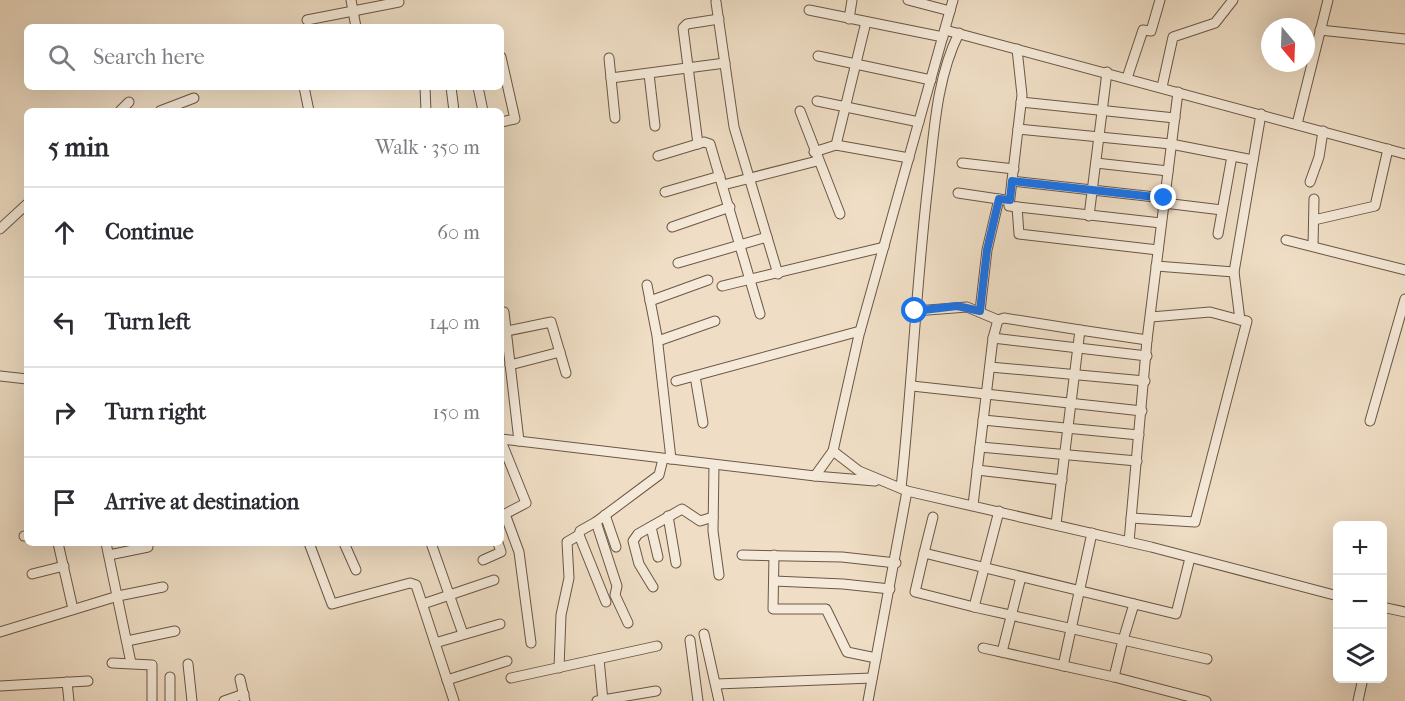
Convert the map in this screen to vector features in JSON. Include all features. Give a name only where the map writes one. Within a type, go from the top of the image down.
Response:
[{"type":"street","points":[[351,0],[355,24]]},
{"type":"street","points":[[849,19],[852,0]]},
{"type":"street","points":[[908,0],[950,11]]},
{"type":"street","points":[[815,476],[833,451],[860,331],[953,0]]},
{"type":"street","points":[[1127,78],[1143,30],[1150,31],[1160,0]]},
{"type":"street","points":[[1162,87],[1173,37],[1215,23],[1233,0]]},
{"type":"street","points":[[1297,124],[1328,0]]},
{"type":"street","points":[[307,20],[399,2]]},
{"type":"street","points":[[716,2],[734,127],[778,274]]},
{"type":"street","points":[[808,10],[866,22],[959,33],[1405,154]]},
{"type":"street","points":[[698,144],[682,28],[687,24],[719,19]]},
{"type":"street","points":[[836,145],[866,22]]},
{"type":"street","points":[[1320,30],[1405,39]]},
{"type":"street","points":[[868,701],[896,563],[912,386],[911,354],[935,120],[948,65],[959,33]]},
{"type":"street","points":[[1017,49],[1022,102],[1012,181],[1013,204],[1019,234],[1158,250]]},
{"type":"street","points":[[818,56],[931,80]]},
{"type":"street","points":[[609,58],[615,118]]},
{"type":"street","points":[[611,78],[688,70],[725,63]]},
{"type":"street","points":[[1089,216],[1107,72]]},
{"type":"street","points":[[649,74],[655,126]]},
{"type":"street","points":[[504,77],[515,119],[504,121]]},
{"type":"street","points":[[305,90],[308,108]]},
{"type":"street","points":[[425,90],[426,108]]},
{"type":"street","points":[[451,90],[454,108]]},
{"type":"street","points":[[479,90],[482,108]]},
{"type":"street","points":[[1129,542],[1147,340],[1178,92]]},
{"type":"street","points":[[168,108],[194,98]]},
{"type":"street","points":[[817,101],[919,122]]},
{"type":"street","points":[[123,108],[129,102]]},
{"type":"street","points":[[1022,102],[1175,118]]},
{"type":"street","points":[[800,111],[840,213]]},
{"type":"street","points":[[1240,320],[1234,272],[1261,114]]},
{"type":"street","points":[[1018,129],[1172,144],[1253,160]]},
{"type":"street","points":[[1310,182],[1319,158],[1323,131]]},
{"type":"street","points":[[658,156],[698,144],[708,142],[710,144],[752,280],[760,314]]},
{"type":"street","points":[[665,192],[748,178],[816,156],[836,145],[909,158]]},
{"type":"street","points":[[1314,220],[1375,206],[1389,149]]},
{"type":"street","points":[[1218,234],[1232,156]]},
{"type":"street","points":[[962,163],[1014,170]]},
{"type":"street","points":[[1096,163],[1168,171]]},
{"type":"street","points":[[1012,181],[1092,190],[1222,210]]},
{"type":"street","points":[[958,193],[1089,216],[1161,224]]},
{"type":"street","points":[[980,311],[987,250],[999,199]]},
{"type":"street","points":[[1313,246],[1314,199]]},
{"type":"street","points":[[0,229],[24,207]]},
{"type":"street","points":[[672,227],[730,207]]},
{"type":"street","points":[[678,263],[767,237]]},
{"type":"street","points":[[1286,240],[1405,270]]},
{"type":"street","points":[[722,286],[884,247]]},
{"type":"street","points":[[1156,266],[1234,272]]},
{"type":"street","points":[[650,301],[708,280]]},
{"type":"street","points":[[559,668],[561,615],[568,578],[567,542],[659,475],[667,459],[658,341],[647,285]]},
{"type":"street","points":[[1370,420],[1401,328],[1405,299]]},
{"type":"street","points":[[915,311],[957,306],[980,311],[998,320],[1004,318],[1147,340]]},
{"type":"street","points":[[1131,518],[1195,522],[1247,321],[1210,312],[1151,317]]},
{"type":"street","points":[[973,505],[993,338],[998,320]]},
{"type":"street","points":[[658,341],[715,321]]},
{"type":"street","points":[[504,332],[551,322],[566,373]]},
{"type":"street","points":[[1056,524],[1080,330]]},
{"type":"street","points":[[676,381],[860,331]]},
{"type":"street","points":[[993,338],[1147,356]]},
{"type":"street","points":[[504,342],[519,441]]},
{"type":"street","points":[[507,371],[560,352]]},
{"type":"street","points":[[990,367],[1145,381]]},
{"type":"street","points":[[0,376],[24,380]]},
{"type":"street","points":[[695,376],[703,423]]},
{"type":"street","points":[[912,386],[1142,411]]},
{"type":"street","points":[[983,420],[1139,435]]},
{"type":"street","points":[[504,440],[884,482]]},
{"type":"street","points":[[980,447],[1137,461]]},
{"type":"street","points":[[504,448],[526,503],[505,514],[519,552],[531,643]]},
{"type":"street","points":[[833,451],[859,471],[904,490],[999,510],[1333,595]]},
{"type":"street","points":[[714,465],[714,546],[719,575]]},
{"type":"street","points":[[977,470],[1062,480]]},
{"type":"street","points":[[653,587],[639,564],[633,541],[638,534],[682,509],[700,521],[713,517]]},
{"type":"street","points":[[974,608],[999,510]]},
{"type":"street","points":[[605,515],[616,547]]},
{"type":"street","points":[[668,516],[676,563]]},
{"type":"street","points":[[933,517],[915,592],[974,608],[1207,659]]},
{"type":"street","points":[[596,522],[616,586],[615,594],[628,623]]},
{"type":"street","points":[[651,527],[658,556]]},
{"type":"street","points":[[1064,666],[1092,533]]},
{"type":"street","points":[[579,535],[606,602]]},
{"type":"street","points":[[59,546],[73,609]]},
{"type":"street","points":[[107,546],[131,663]]},
{"type":"street","points":[[310,546],[332,604],[410,583],[416,585],[454,701]]},
{"type":"street","points":[[345,546],[356,570]]},
{"type":"street","points":[[431,546],[463,634]]},
{"type":"street","points":[[483,560],[501,552],[499,546]]},
{"type":"street","points":[[109,555],[148,547]]},
{"type":"street","points":[[924,553],[1176,614],[1190,558]]},
{"type":"street","points":[[742,555],[842,557],[896,563]]},
{"type":"street","points":[[774,555],[775,610],[826,609],[847,652],[876,658]]},
{"type":"street","points":[[32,574],[64,566]]},
{"type":"street","points":[[1002,652],[1021,577]]},
{"type":"street","points":[[423,604],[494,580]]},
{"type":"street","points":[[774,581],[890,589]]},
{"type":"street","points":[[0,632],[118,596],[163,587]]},
{"type":"street","points":[[1114,677],[1134,604]]},
{"type":"street","points":[[1387,608],[1405,612]]},
{"type":"street","points":[[435,643],[500,624]]},
{"type":"street","points":[[127,641],[175,631]]},
{"type":"street","points":[[704,634],[719,701]]},
{"type":"street","points":[[690,640],[698,701]]},
{"type":"street","points":[[511,678],[657,646]]},
{"type":"street","points":[[983,648],[1114,677],[1208,701]]},
{"type":"street","points":[[599,659],[603,701]]},
{"type":"street","points":[[447,680],[507,661]]},
{"type":"street","points":[[112,663],[152,665],[152,701]]},
{"type":"street","points":[[188,664],[192,701]]},
{"type":"street","points":[[170,677],[170,701]]},
{"type":"street","points":[[716,684],[872,678]]},
{"type":"street","points":[[224,701],[244,698],[240,679]]},
{"type":"street","points":[[0,686],[88,681]]},
{"type":"street","points":[[67,682],[69,701]]},
{"type":"street","points":[[1358,701],[1362,683]]},
{"type":"street","points":[[597,701],[656,691]]},
{"type":"route","points":[[915,311],[957,306],[980,311],[984,296],[988,244],[999,199],[1010,200],[1012,181],[1164,198]]}]
